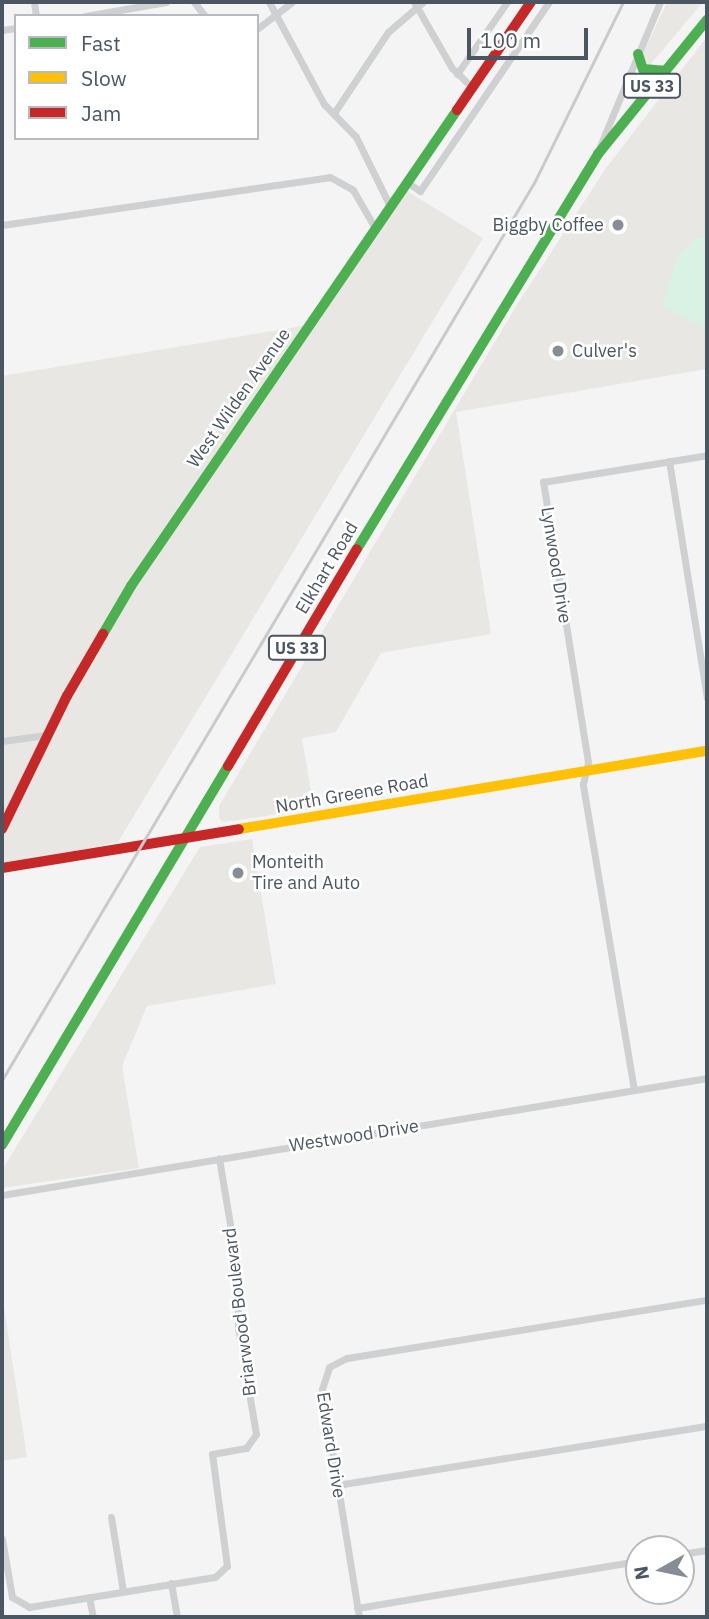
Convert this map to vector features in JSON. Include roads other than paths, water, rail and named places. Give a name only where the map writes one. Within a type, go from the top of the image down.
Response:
[{"type":"main road","name":"West Wilden Avenue","points":[[2,829],[47,735],[131,586],[531,2]]},
{"type":"main road","name":"US 33","points":[[598,154],[707,20]]},
{"type":"main road","points":[[638,54],[643,69],[664,71]]},
{"type":"main road","name":"Elkhart Road","points":[[2,1145],[465,364],[598,154]]},
{"type":"main road","name":"North Greene Road","points":[[2,868],[707,751]]},
{"type":"street","points":[[92,14],[119,6],[166,2]]},
{"type":"street","points":[[269,2],[279,14],[319,96],[356,137],[390,206]]},
{"type":"street","points":[[259,28],[292,2]]},
{"type":"street","points":[[457,74],[507,2]]},
{"type":"street","points":[[407,182],[420,191],[549,2]]},
{"type":"street","points":[[598,154],[660,2]]},
{"type":"street","points":[[334,113],[393,26],[419,4],[457,74],[472,88]]},
{"type":"street","points":[[495,55],[507,63]]},
{"type":"street","points":[[2,225],[330,177],[353,190],[375,228]]},
{"type":"street","name":"Lynwood Drive","points":[[586,771],[543,482],[707,455]]},
{"type":"street","points":[[670,461],[707,698]]},
{"type":"street","points":[[2,741],[47,735]]},
{"type":"street","points":[[586,771],[583,785],[634,1090]]},
{"type":"street","name":"Westwood Drive","points":[[2,1195],[707,1078]]},
{"type":"street","name":"Briarwood Boulevard","points":[[2,1539],[15,1601],[29,1607],[215,1577],[227,1566],[212,1454],[246,1448],[256,1434],[238,1328],[237,1266],[219,1158]]},
{"type":"street","name":"Edward Drive","points":[[359,1617],[322,1390],[329,1367],[347,1358],[707,1300]]},
{"type":"street","points":[[337,1485],[707,1426]]},
{"type":"street","points":[[111,1517],[123,1591]]},
{"type":"street","points":[[357,1608],[625,1563]]},
{"type":"street","points":[[171,1583],[177,1617]]},
{"type":"street","points":[[89,1597],[93,1617]]},
{"type":"railway","points":[[2,1080],[534,183],[623,2]]},
{"type":"place","name":"Biggby Coffee","points":[[618,225]]},
{"type":"place","name":"Culver's","points":[[558,351]]},
{"type":"place","name":"Monteith Tire and Auto","points":[[238,873]]}]
